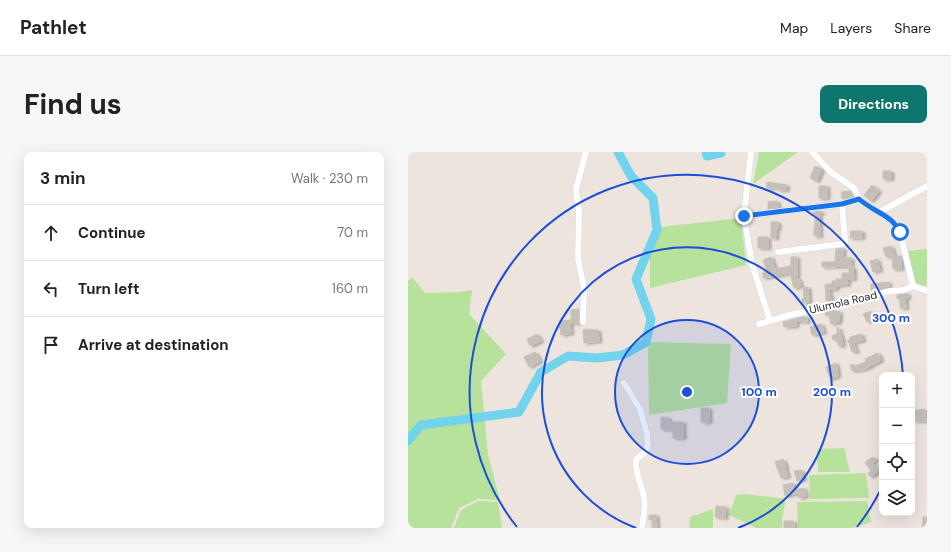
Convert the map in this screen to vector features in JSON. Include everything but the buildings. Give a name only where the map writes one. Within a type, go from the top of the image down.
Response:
[{"type":"street","points":[[583,322],[584,288],[578,259],[579,212],[576,188],[586,152]]},
{"type":"street","points":[[751,152],[744,216],[752,264],[770,321]]},
{"type":"street","points":[[812,152],[832,173],[854,188],[859,199],[864,204],[880,212],[897,226],[900,232],[913,286],[927,291]]},
{"type":"street","points":[[880,212],[927,186]]},
{"type":"street","points":[[744,216],[842,204],[859,199]]},
{"type":"street","points":[[778,252],[842,244],[846,242],[842,204]]},
{"type":"street","name":"Ulumola Road","points":[[759,324],[790,315],[833,306],[846,301],[892,291],[904,290],[913,286]]},
{"type":"street","points":[[624,384],[640,409],[647,434],[648,445],[646,451],[636,460],[635,469],[645,505],[642,528]]},
{"type":"green space","points":[[759,152],[798,152],[753,184]]},
{"type":"green space","points":[[741,218],[746,265],[650,288],[650,256],[660,227]]},
{"type":"green space","points":[[927,249],[927,286],[916,284],[907,251]]},
{"type":"green space","points":[[412,277],[425,293],[472,290],[469,314],[506,354],[481,381],[488,454],[500,500],[478,499],[459,508],[451,528],[408,528],[408,281]]},
{"type":"green space","points":[[648,342],[731,344],[727,403],[649,415]]},
{"type":"green space","points":[[844,448],[850,472],[818,472],[817,449]]},
{"type":"green space","points":[[866,473],[869,498],[810,499],[809,475]]},
{"type":"green space","points":[[746,494],[786,499],[782,528],[756,528],[729,515],[736,495]]},
{"type":"green space","points":[[478,501],[498,502],[502,528],[454,528],[461,510]]},
{"type":"green space","points":[[867,501],[871,522],[852,528],[798,528],[797,502]]},
{"type":"green space","points":[[713,509],[713,528],[689,528],[690,517]]},
{"type":"waterway","points":[[408,441],[421,425],[519,412],[541,372],[568,356],[597,358],[623,355],[646,342],[651,319],[636,279],[657,230],[653,198],[631,176],[618,152]]},
{"type":"waterway","points":[[706,152],[707,156],[721,152]]},
{"type":"route","points":[[744,216],[842,204],[859,199],[864,204],[880,212],[897,226],[900,232]]}]
